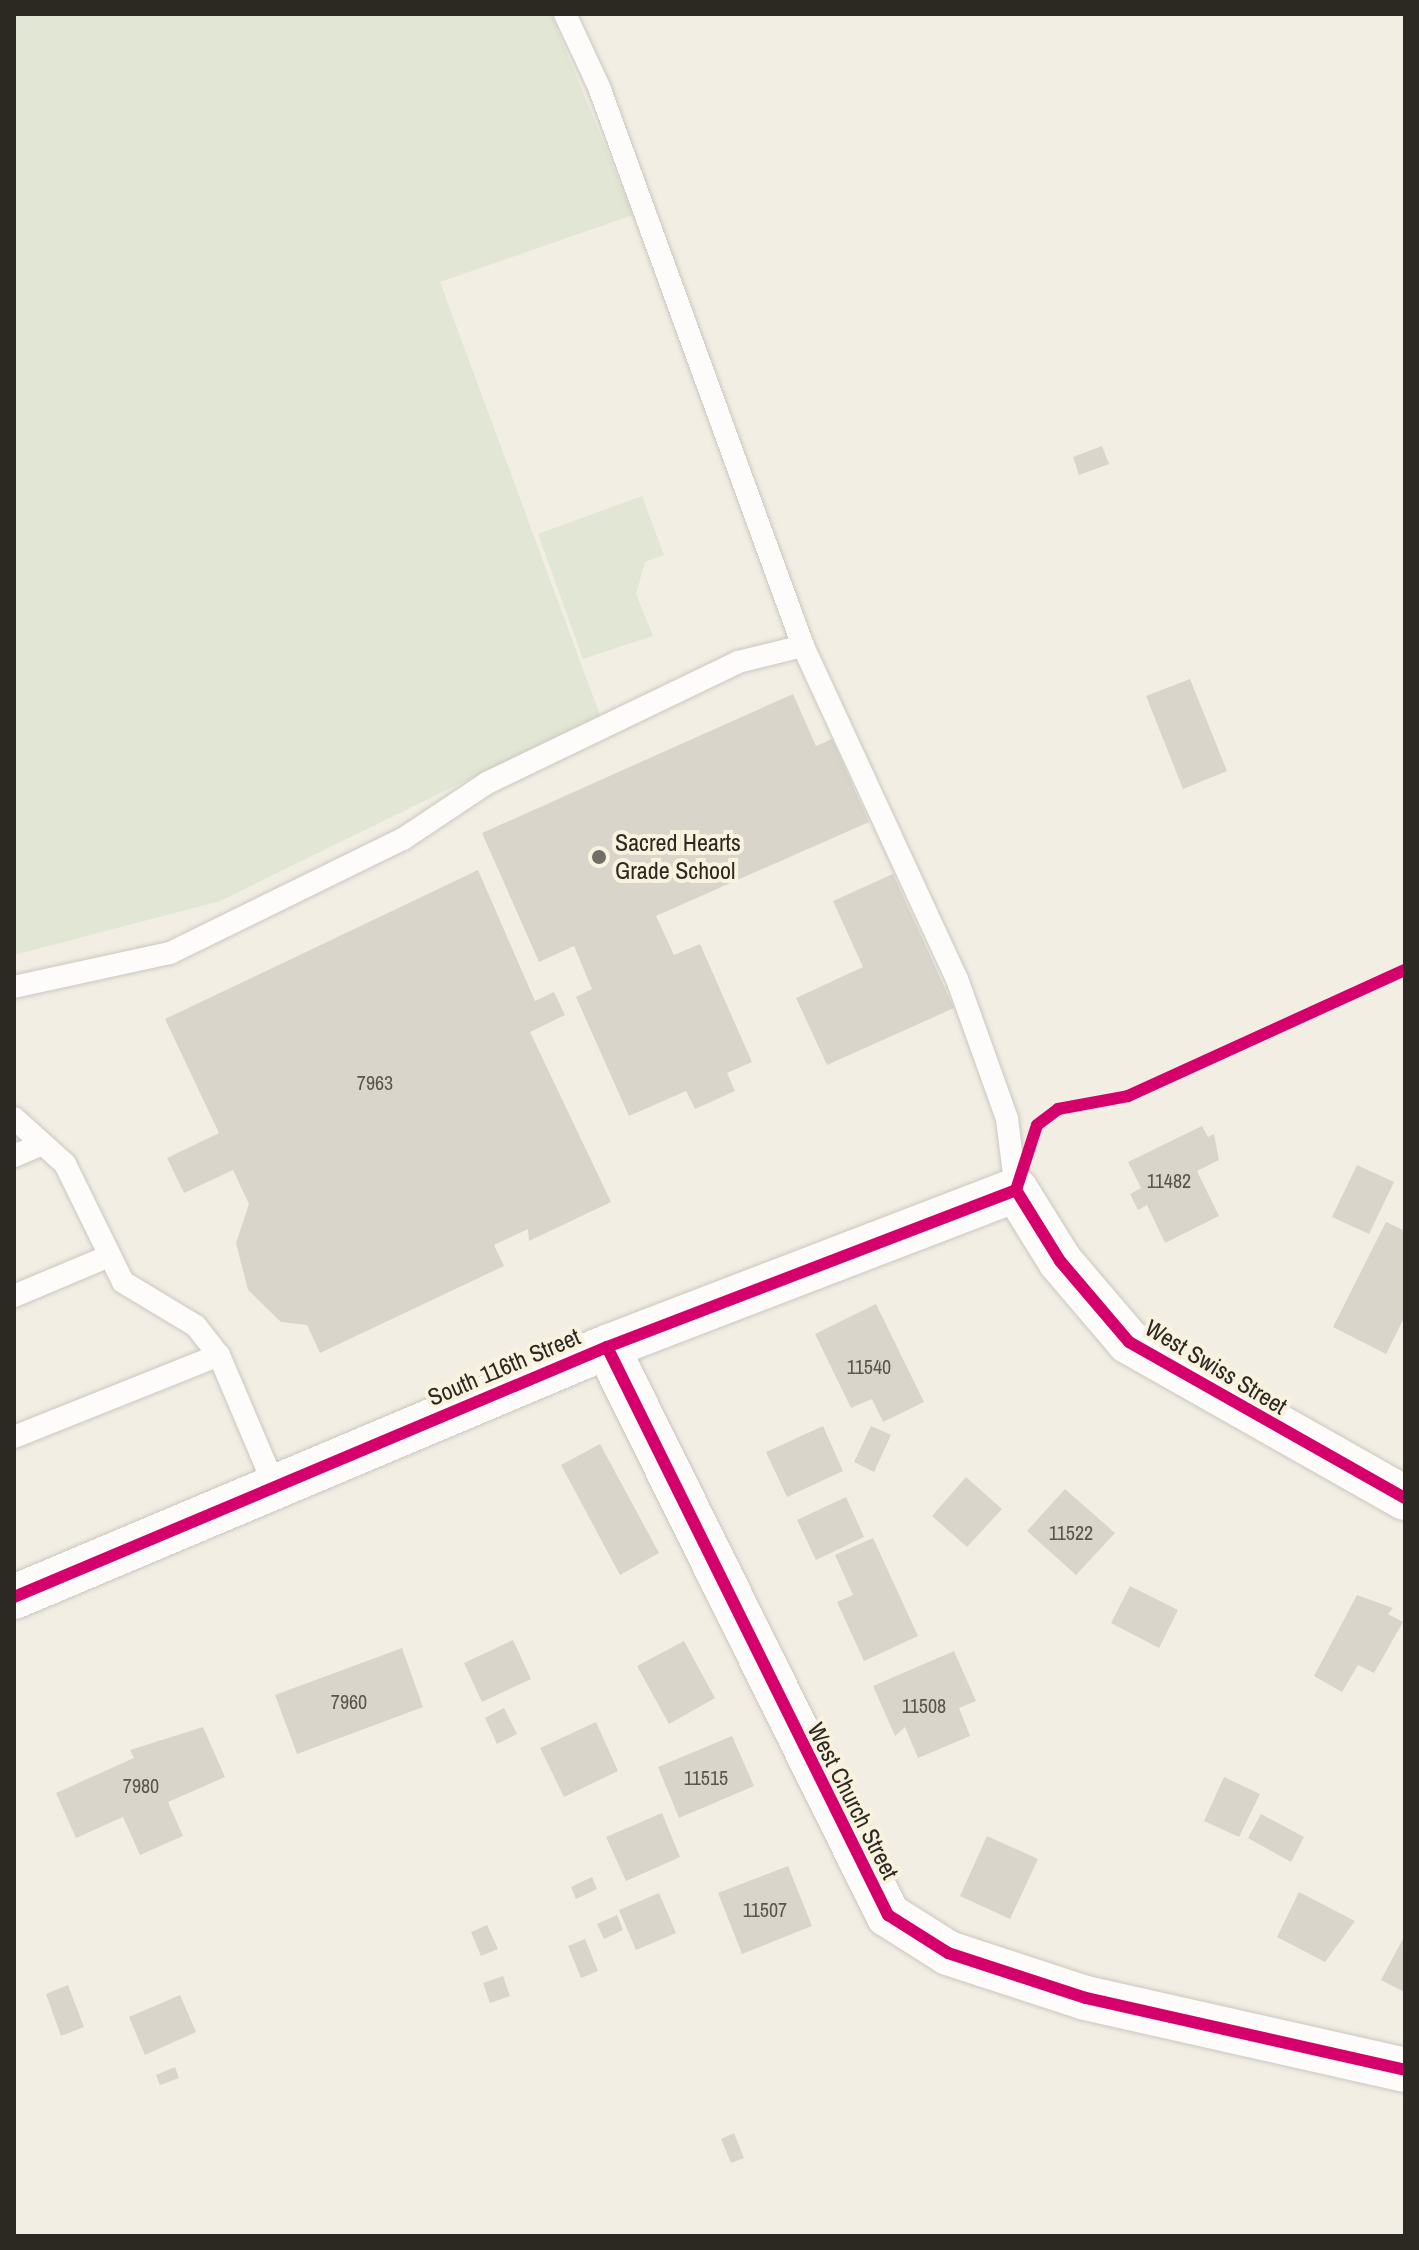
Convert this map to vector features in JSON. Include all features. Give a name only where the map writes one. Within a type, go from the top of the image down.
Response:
[{"type":"street","name":"South 116th Street","points":[[14,1597],[607,1347],[1016,1190]]},
{"type":"street","name":"West Swiss Street","points":[[1016,1190],[1060,1261],[1129,1342],[1405,1498]]},
{"type":"street","name":"West Church Street","points":[[607,1347],[859,1870],[888,1915],[948,1953],[1086,1998],[1405,2070]]},
{"type":"lane","points":[[565,14],[599,87],[803,646],[957,979],[1007,1119],[1016,1190]]},
{"type":"lane","points":[[14,987],[170,953],[403,839],[487,783],[738,662],[803,646]]},
{"type":"lane","points":[[14,1118],[65,1164],[107,1257],[123,1282],[196,1326],[219,1355],[275,1487]]},
{"type":"lane","points":[[14,1156],[42,1144]]},
{"type":"lane","points":[[14,1296],[107,1257]]},
{"type":"lane","points":[[14,1437],[219,1355]]},
{"type":"green space","points":[[14,14],[551,14],[633,215],[440,282],[600,715],[220,901],[14,955]]},
{"type":"green space","points":[[642,496],[664,555],[645,562],[636,594],[653,636],[583,659],[538,534]]},
{"type":"building","points":[[1102,446],[1109,464],[1079,475],[1073,457]]},
{"type":"building","points":[[1190,679],[1227,771],[1183,789],[1146,696]]},
{"type":"building","points":[[793,694],[816,746],[832,739],[869,822],[656,916],[674,955],[700,944],[752,1062],[727,1073],[735,1091],[695,1109],[686,1091],[629,1116],[576,997],[592,989],[574,946],[539,962],[482,833]]},
{"type":"building","points":[[478,870],[535,1001],[554,992],[565,1015],[530,1032],[611,1202],[529,1241],[528,1229],[494,1245],[504,1266],[320,1353],[307,1325],[281,1322],[248,1290],[236,1243],[249,1204],[233,1170],[184,1193],[167,1158],[219,1133],[165,1019]]},
{"type":"building","points":[[893,874],[954,1008],[827,1065],[796,998],[863,967],[833,901]]},
{"type":"building","points":[[1202,1126],[1208,1137],[1214,1134],[1219,1160],[1197,1171],[1219,1216],[1165,1243],[1147,1205],[1138,1210],[1130,1194],[1141,1188],[1128,1162]]},
{"type":"building","points":[[1357,1165],[1394,1182],[1369,1234],[1332,1217]]},
{"type":"building","points":[[1386,1222],[1405,1231],[1405,1316],[1386,1354],[1333,1327]]},
{"type":"building","points":[[876,1304],[924,1402],[883,1422],[872,1399],[851,1408],[815,1334]]},
{"type":"building","points":[[823,1426],[843,1471],[787,1497],[766,1452]]},
{"type":"building","points":[[871,1426],[891,1435],[874,1472],[854,1462]]},
{"type":"building","points":[[600,1444],[659,1553],[620,1575],[561,1465]]},
{"type":"building","points":[[966,1477],[1002,1509],[967,1547],[932,1516]]},
{"type":"building","points":[[1065,1489],[1115,1533],[1076,1575],[1027,1531]]},
{"type":"building","points":[[846,1497],[864,1537],[816,1560],[797,1520]]},
{"type":"building","points":[[873,1538],[918,1636],[864,1661],[837,1602],[853,1595],[835,1555]]},
{"type":"building","points":[[1130,1586],[1178,1610],[1159,1648],[1111,1623]]},
{"type":"building","points":[[1357,1595],[1393,1608],[1388,1614],[1403,1622],[1374,1673],[1358,1665],[1342,1692],[1314,1676]]},
{"type":"building","points":[[513,1640],[531,1679],[482,1702],[464,1663]]},
{"type":"building","points":[[684,1641],[715,1698],[669,1724],[637,1666]]},
{"type":"building","points":[[402,1648],[423,1707],[297,1754],[275,1695]]},
{"type":"building","points":[[954,1651],[976,1701],[959,1708],[970,1736],[918,1758],[905,1727],[895,1736],[873,1686]]},
{"type":"building","points":[[504,1708],[517,1734],[497,1744],[485,1718]]},
{"type":"building","points":[[596,1722],[618,1771],[564,1797],[540,1748]]},
{"type":"building","points":[[203,1727],[225,1777],[168,1802],[183,1836],[140,1855],[123,1817],[76,1838],[56,1793],[134,1758],[130,1750]]},
{"type":"building","points":[[732,1736],[754,1786],[679,1818],[658,1767]]},
{"type":"building","points":[[1224,1777],[1260,1794],[1239,1837],[1204,1821]]},
{"type":"building","points":[[662,1813],[680,1857],[626,1881],[606,1837]]},
{"type":"building","points":[[1261,1814],[1304,1837],[1291,1862],[1248,1838]]},
{"type":"building","points":[[987,1836],[1038,1859],[1010,1919],[960,1896]]},
{"type":"building","points":[[788,1866],[812,1926],[742,1954],[718,1893]]},
{"type":"building","points":[[592,1877],[597,1889],[576,1899],[571,1887]]},
{"type":"building","points":[[1299,1892],[1355,1921],[1325,1962],[1277,1937]]},
{"type":"building","points":[[659,1893],[676,1933],[636,1950],[619,1910]]},
{"type":"building","points":[[617,1915],[623,1930],[604,1939],[597,1924]]},
{"type":"building","points":[[487,1925],[498,1949],[481,1956],[471,1932]]},
{"type":"building","points":[[1405,1935],[1405,1990],[1404,1992],[1381,1980]]},
{"type":"building","points":[[585,1939],[598,1971],[581,1978],[568,1946]]},
{"type":"building","points":[[503,1976],[510,1996],[490,2003],[483,1983]]},
{"type":"building","points":[[68,1985],[84,2027],[61,2036],[46,1994]]},
{"type":"building","points":[[180,1995],[196,2032],[145,2055],[129,2017]]},
{"type":"building","points":[[175,2067],[179,2078],[160,2085],[156,2075]]},
{"type":"building","points":[[734,2133],[744,2158],[731,2163],[721,2139]]},
{"type":"cycle path","points":[[1016,1190],[1037,1125],[1058,1109],[1128,1096],[1405,970]]},
{"type":"cycle path","points":[[1016,1190],[1060,1261],[1129,1342],[1405,1498]]},
{"type":"cycle path","points":[[14,1597],[607,1347],[1016,1190]]},
{"type":"cycle path","points":[[607,1347],[888,1915],[948,1953],[1086,1998],[1405,2070]]},
{"type":"place","name":"Sacred Hearts Grade School","points":[[599,857]]}]
